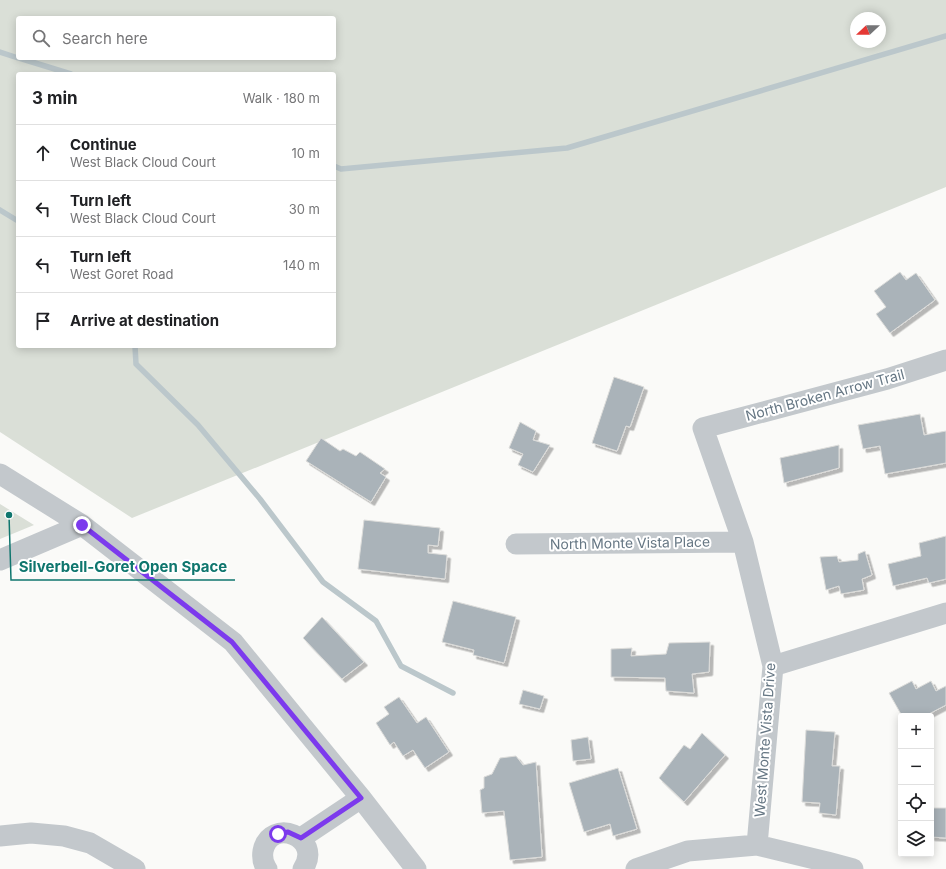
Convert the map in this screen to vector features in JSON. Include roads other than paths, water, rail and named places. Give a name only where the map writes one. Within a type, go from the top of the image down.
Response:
[{"type":"street","name":"North Broken Arrow Trail","points":[[703,428],[887,379],[946,360]]},
{"type":"street","name":"West Monte Vista Drive","points":[[703,428],[743,542],[773,666],[757,846]]},
{"type":"street","points":[[0,474],[82,525],[232,642],[361,798],[416,869]]},
{"type":"street","points":[[0,560],[82,525]]},
{"type":"street","name":"North Monte Vista Place","points":[[516,544],[743,542]]},
{"type":"street","points":[[773,666],[946,613]]},
{"type":"street","points":[[301,838],[361,798]]},
{"type":"street","points":[[263,866],[262,856],[264,847],[269,839],[278,834],[288,832],[301,838],[307,848],[307,863],[303,869]]},
{"type":"street","points":[[0,836],[31,833],[64,836],[90,843],[135,869]]},
{"type":"street","points":[[636,869],[688,851],[757,846],[853,869]]},
{"type":"waterway","points":[[336,167],[341,169],[567,148],[946,36]]},
{"type":"waterway","points":[[0,52],[16,57]]},
{"type":"waterway","points":[[26,60],[64,72]]},
{"type":"waterway","points":[[0,210],[16,220]]},
{"type":"waterway","points":[[135,348],[136,364],[198,425],[260,499],[323,582],[376,621],[401,666],[453,693]]},
{"type":"place","name":"Silverbell-Goret Open Space","points":[[9,515]]}]
